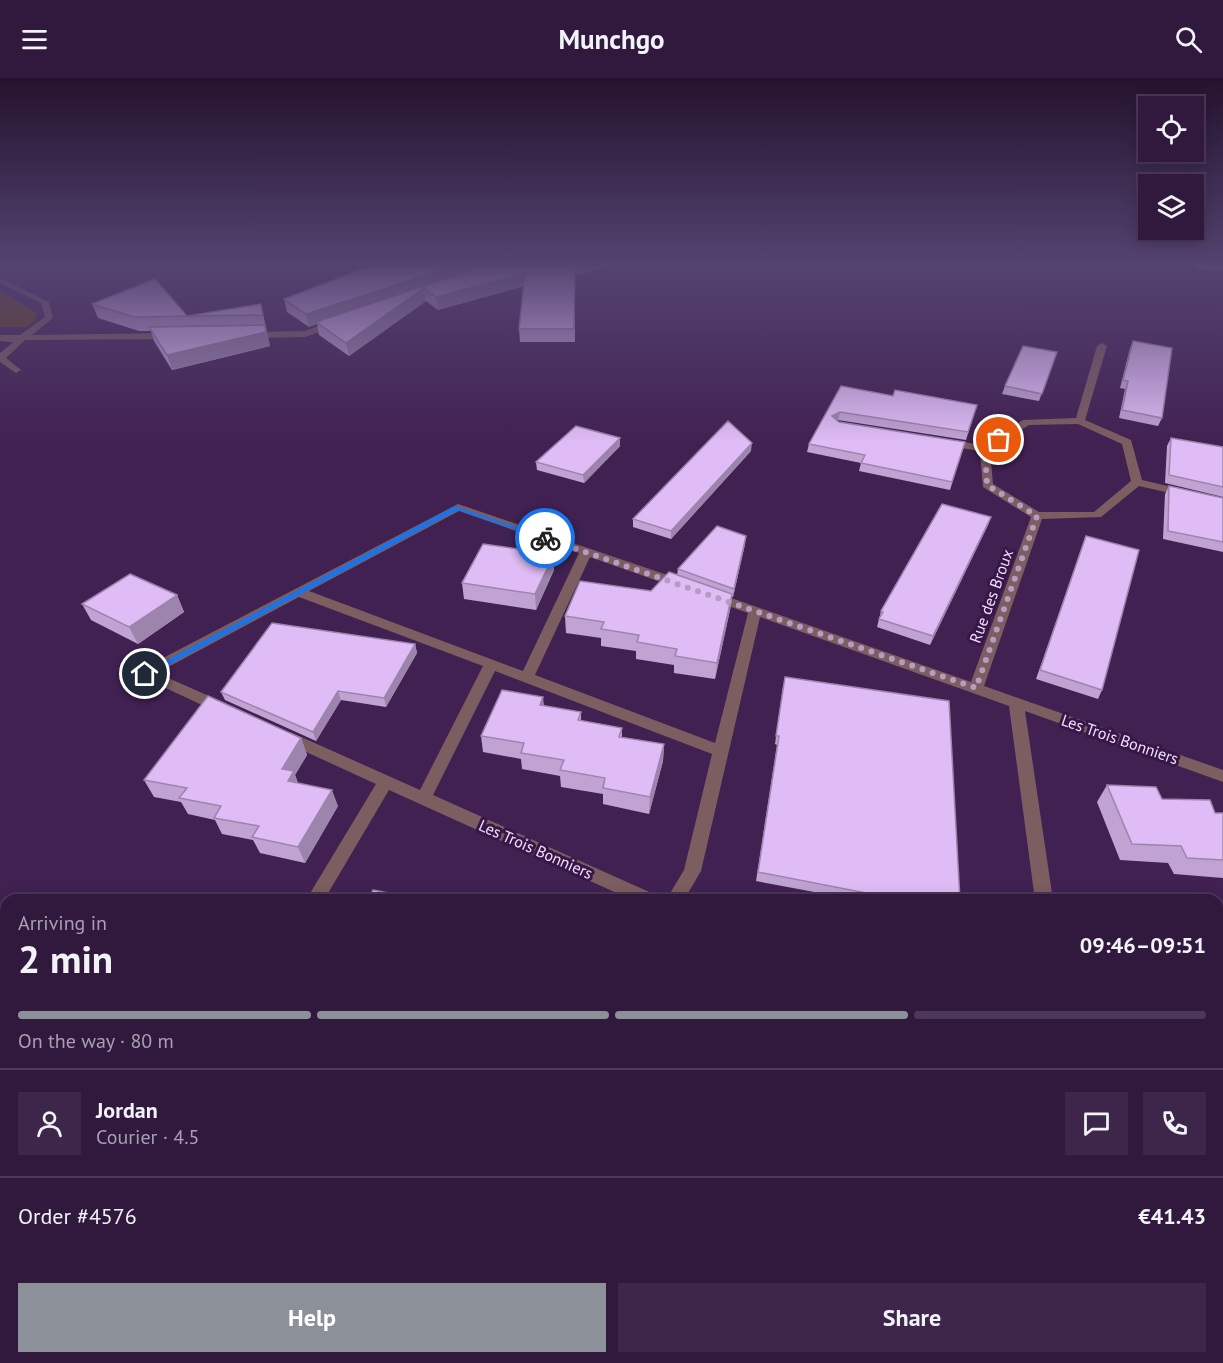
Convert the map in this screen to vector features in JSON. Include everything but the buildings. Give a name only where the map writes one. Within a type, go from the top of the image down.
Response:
[{"type":"street","points":[[16,370],[0,358],[42,323]]},
{"type":"street","points":[[234,335],[305,334],[338,323]]},
{"type":"street","points":[[0,338],[187,336]]},
{"type":"street","points":[[0,348],[21,339]]},
{"type":"street","points":[[1080,421],[1102,346]]},
{"type":"street","points":[[928,440],[985,449],[1027,422],[1080,421],[1127,442],[1137,482]]},
{"type":"street","points":[[985,449],[987,485],[1037,516],[1097,515],[1137,482]]},
{"type":"street","points":[[1137,482],[1223,502]]},
{"type":"street","name":"Les Trois Bonniers","points":[[233,713],[145,674],[458,507],[1223,776]]},
{"type":"street","name":"Rue des Broux","points":[[976,688],[1037,516]]},
{"type":"street","points":[[527,677],[586,552]]},
{"type":"street","points":[[299,592],[721,751]]},
{"type":"street","points":[[679,894],[692,871],[755,610]]},
{"type":"street","points":[[423,799],[492,664]]},
{"type":"street","points":[[1016,703],[1043,894]]},
{"type":"street","name":"Les Trois Bonniers","points":[[265,728],[637,894]]},
{"type":"street","points":[[319,894],[386,782]]},
{"type":"shaded area","points":[[0,323],[32,323],[27,327],[0,327]]},
{"type":"way so far","points":[[545,538],[976,688],[1037,516],[987,485],[985,449],[999,440]]},
{"type":"route","points":[[145,674],[458,507],[545,538]]}]
